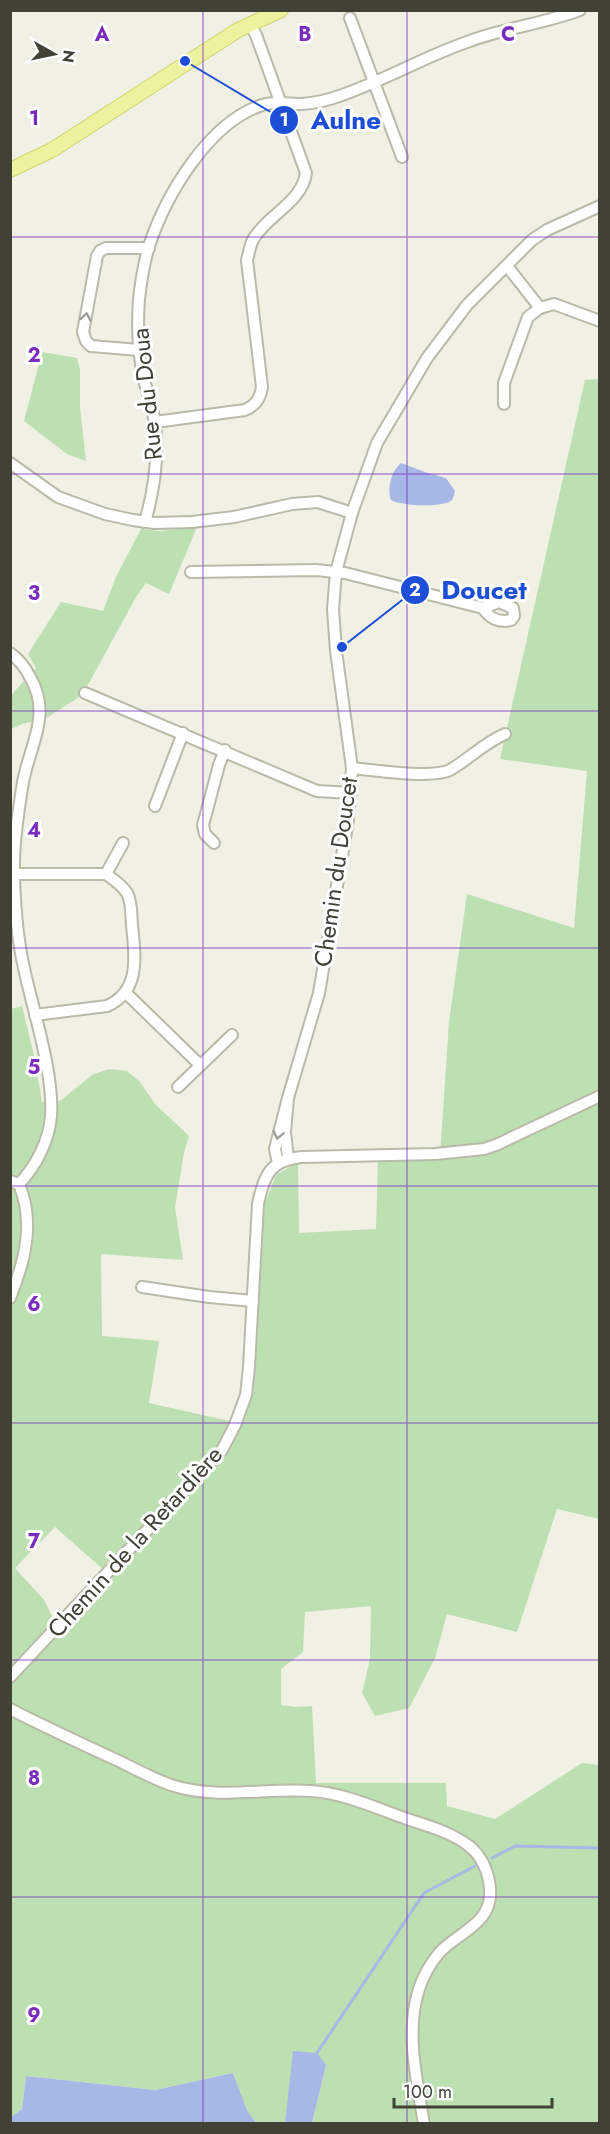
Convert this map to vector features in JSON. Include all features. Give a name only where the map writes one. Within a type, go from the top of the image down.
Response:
[{"type":"main road","points":[[10,170],[52,150],[250,24],[281,10]]},
{"type":"street","name":"Rue du Doua","points":[[146,522],[157,457],[155,422],[139,350],[140,300],[149,248],[171,196],[191,164],[212,139],[245,112],[264,104],[317,102],[375,84],[469,40],[557,19],[580,10]]},
{"type":"street","points":[[350,18],[402,157]]},
{"type":"street","points":[[155,422],[245,410],[254,406],[260,398],[262,387],[247,260],[249,248],[254,237],[302,189],[306,173],[250,24]]},
{"type":"street","name":"Chemin du Doucet","points":[[283,1161],[288,1098],[319,993],[351,794],[352,768],[333,620],[336,572],[352,513],[378,443],[427,358],[467,305],[532,240],[547,230],[600,206]]},
{"type":"street","points":[[139,350],[91,346],[86,341],[83,332],[97,256],[100,251],[106,248],[149,248]]},
{"type":"street","points":[[507,266],[540,308]]},
{"type":"street","points":[[504,404],[504,383],[528,317],[540,308],[554,304],[600,321]]},
{"type":"street","points":[[10,463],[49,492],[70,503],[105,514],[146,522],[192,522],[234,517],[292,504],[318,502],[352,513]]},
{"type":"street","points":[[191,572],[316,570],[336,572],[483,608]]},
{"type":"street","points":[[10,652],[20,660],[37,690],[40,704],[37,731],[24,780],[16,829],[14,874],[16,919],[23,965],[51,1097],[51,1117],[38,1158],[29,1174],[15,1183],[25,1199],[28,1226],[26,1252],[10,1298]]},
{"type":"street","points":[[86,693],[225,750],[317,791],[351,794]]},
{"type":"street","points":[[155,806],[183,733]]},
{"type":"street","points":[[352,768],[434,774],[448,771],[495,738],[505,734]]},
{"type":"street","points":[[214,843],[205,834],[203,825],[225,750]]},
{"type":"street","points":[[106,874],[123,843]]},
{"type":"street","points":[[14,874],[106,874],[126,892],[130,902],[136,961],[126,993],[107,1006],[35,1015]]},
{"type":"street","points":[[126,993],[200,1065]]},
{"type":"street","points":[[178,1087],[232,1035]]},
{"type":"street","points":[[283,1161],[435,1154],[484,1149],[600,1096]]},
{"type":"street","name":"Chemin de la Retardière","points":[[10,1677],[222,1450],[235,1425],[246,1395],[258,1204],[265,1179],[271,1168],[283,1161]]},
{"type":"street","points":[[142,1287],[209,1298],[253,1301]]},
{"type":"street","points":[[10,1709],[46,1728],[171,1785],[212,1793],[290,1791],[327,1793],[448,1834],[470,1847],[483,1860],[491,1890],[490,1904],[476,1925],[440,1952],[429,1967],[419,1988],[413,2027],[424,2124]]},
{"type":"green space","points":[[42,352],[77,358],[80,370],[80,407],[86,461],[67,454],[24,421]]},
{"type":"green space","points":[[599,379],[599,1519],[557,1509],[517,1632],[447,1614],[435,1658],[409,1708],[375,1716],[362,1693],[370,1659],[371,1606],[305,1612],[303,1652],[281,1669],[281,1705],[312,1706],[316,1783],[446,1783],[447,1806],[495,1819],[582,1763],[599,1765],[599,2123],[312,2123],[326,2065],[285,2123],[256,2123],[247,2110],[233,2073],[155,2090],[26,2076],[22,2109],[11,2117],[11,1009],[22,1006],[42,1102],[60,1101],[92,1075],[109,1069],[127,1071],[140,1082],[155,1104],[189,1136],[175,1207],[183,1260],[101,1254],[102,1336],[159,1341],[149,1403],[243,1424],[251,1397],[264,1206],[276,1175],[298,1162],[299,1233],[376,1229],[378,1160],[440,1157],[449,1022],[467,894],[574,928],[587,771],[500,759],[585,380]],"holes":[[[55,1527],[113,1578],[65,1629],[54,1620],[44,1600],[15,1568]]]},
{"type":"green space","points":[[197,527],[169,594],[146,583],[79,697],[45,719],[11,729],[10,696],[36,668],[28,654],[61,602],[103,611],[116,577],[141,529],[160,531]]},
{"type":"water","points":[[401,463],[446,478],[455,491],[452,500],[447,503],[422,505],[404,504],[391,500],[389,491],[391,480]]},
{"type":"water","points":[[293,2051],[317,2053],[326,2065],[312,2123],[285,2123]]},
{"type":"water","points":[[233,2073],[247,2110],[256,2123],[11,2123],[11,2117],[22,2109],[26,2076],[155,2090]]},
{"type":"waterway","points":[[492,1858],[515,1846],[600,1848]]},
{"type":"waterway","points":[[317,2053],[424,1893],[475,1866]]},
{"type":"place","name":"Aulne","points":[[185,61]]},
{"type":"place","name":"Doucet","points":[[342,647]]}]
